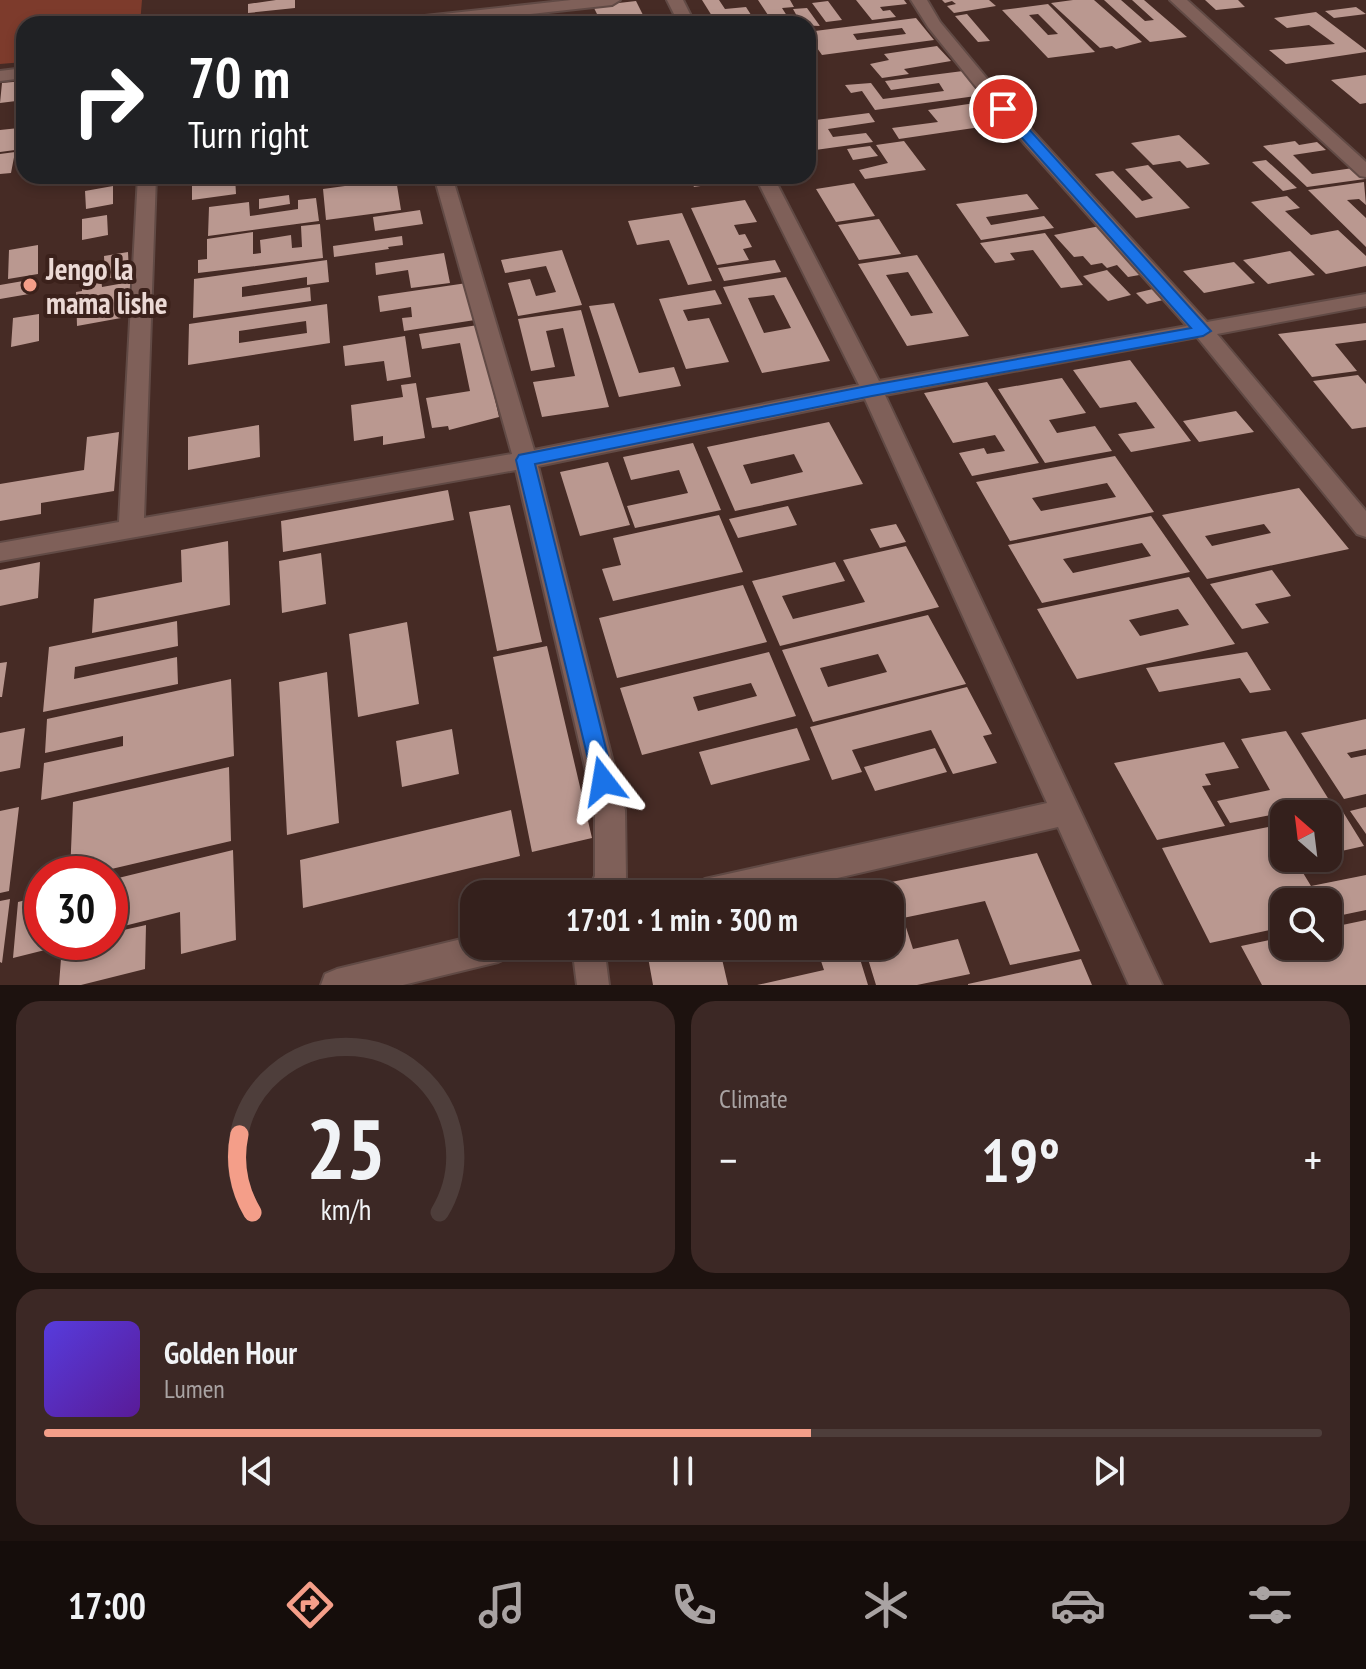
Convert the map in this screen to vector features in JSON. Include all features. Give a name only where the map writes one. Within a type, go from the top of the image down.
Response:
[{"type":"street","points":[[469,16],[612,0]]},
{"type":"street","points":[[919,0],[933,24],[1003,109],[1203,331],[1366,528]]},
{"type":"street","points":[[1178,0],[1366,172]]},
{"type":"street","points":[[131,530],[147,184]]},
{"type":"street","points":[[445,184],[525,460],[610,810],[610,880]]},
{"type":"street","points":[[768,184],[872,390],[1146,985]]},
{"type":"street","points":[[0,552],[525,460],[872,390],[1366,300]]},
{"type":"street","points":[[767,880],[1066,812]]},
{"type":"street","points":[[337,985],[460,955]]},
{"type":"street","points":[[590,960],[593,985]]},
{"type":"shaded area","points":[[0,0],[142,0],[141,16],[16,16],[16,63],[0,64]]},
{"type":"building","points":[[295,0],[295,8],[248,13],[248,4]]},
{"type":"building","points":[[702,0],[719,0],[725,9],[746,7],[752,16],[712,16]]},
{"type":"building","points":[[758,0],[790,0],[794,7],[782,8],[787,16],[769,16]]},
{"type":"building","points":[[856,0],[904,0],[907,4],[880,7],[883,11],[890,10],[896,17],[872,20]]},
{"type":"building","points":[[942,0],[989,0],[996,6],[954,13],[947,6],[956,4]]},
{"type":"building","points":[[1094,0],[1142,42],[1116,49],[1112,46],[1100,48],[1051,3]]},
{"type":"building","points":[[1104,0],[1121,0],[1145,21],[1154,20],[1132,0],[1144,0],[1187,37],[1150,42]]},
{"type":"building","points":[[1205,0],[1238,0],[1245,7],[1216,10]]},
{"type":"building","points":[[636,1],[644,16],[598,16],[593,6]]},
{"type":"building","points":[[828,1],[842,20],[826,22],[812,3]]},
{"type":"building","points":[[1048,4],[1095,52],[1048,58],[1002,10]],"holes":[[[1038,14],[1058,34],[1048,35],[1029,15]]]},
{"type":"building","points":[[1356,7],[1366,14],[1334,18],[1325,11]]},
{"type":"building","points":[[807,8],[813,16],[797,16],[793,9]]},
{"type":"building","points":[[1316,12],[1366,52],[1286,64],[1269,50],[1335,44],[1309,25],[1287,28],[1274,18]]},
{"type":"building","points":[[967,14],[990,41],[978,42],[955,16]]},
{"type":"building","points":[[916,18],[934,40],[822,55],[816,46],[816,31]],"holes":[[[902,28],[906,34],[857,40],[853,34]]]},
{"type":"building","points":[[937,46],[951,61],[904,69],[909,74],[882,78],[870,64],[889,60],[884,54]]},
{"type":"building","points":[[963,71],[983,95],[875,110],[862,91],[851,93],[845,85],[871,83],[883,99],[944,91],[939,83],[891,90],[885,81]]},
{"type":"building","points":[[1366,75],[1366,103],[1360,104],[1331,80]]},
{"type":"building","points":[[16,82],[16,101],[0,103],[2,83]]},
{"type":"building","points":[[982,102],[1001,124],[899,139],[892,128],[938,122],[928,110]]},
{"type":"building","points":[[869,113],[875,122],[828,129],[833,137],[866,133],[873,142],[816,150],[816,120]]},
{"type":"building","points":[[16,128],[15,150],[0,152],[0,130]]},
{"type":"building","points":[[1179,135],[1210,164],[1187,168],[1180,161],[1153,165],[1131,143]]},
{"type":"building","points":[[904,141],[926,170],[865,179],[859,170],[888,163],[876,145]]},
{"type":"building","points":[[1295,141],[1299,145],[1317,142],[1326,150],[1293,155],[1312,174],[1353,168],[1365,179],[1307,187],[1263,146]]},
{"type":"building","points":[[870,146],[878,156],[853,160],[847,149]]},
{"type":"building","points":[[15,152],[11,173],[0,174],[0,154]]},
{"type":"building","points":[[1266,160],[1297,188],[1283,191],[1252,162]]},
{"type":"building","points":[[1148,165],[1190,208],[1136,218],[1095,174],[1113,171],[1142,201],[1153,198],[1125,169]]},
{"type":"building","points":[[1364,182],[1366,205],[1359,199],[1347,200],[1366,218],[1366,247],[1308,190]]},
{"type":"building","points":[[854,183],[875,216],[836,222],[816,189]]},
{"type":"building","points":[[192,184],[235,184],[236,194],[192,200]]},
{"type":"building","points":[[360,184],[397,184],[401,210],[326,220],[323,189]]},
{"type":"building","points":[[113,186],[113,204],[86,209],[85,191]]},
{"type":"building","points":[[1027,194],[1039,209],[986,217],[991,225],[1044,216],[1054,228],[981,240],[956,204]]},
{"type":"building","points":[[289,195],[290,204],[259,209],[259,199]]},
{"type":"building","points":[[1287,196],[1300,208],[1285,211],[1311,235],[1338,230],[1366,256],[1366,266],[1326,274],[1251,202]]},
{"type":"building","points":[[316,198],[319,221],[208,236],[209,207],[249,202],[250,216],[298,209],[298,200]]},
{"type":"building","points":[[745,200],[757,222],[734,225],[739,235],[745,234],[752,247],[743,249],[749,260],[717,265],[691,208]]},
{"type":"building","points":[[420,210],[423,224],[375,231],[373,217]]},
{"type":"building","points":[[682,213],[712,281],[688,285],[669,240],[637,245],[628,221]]},
{"type":"building","points":[[107,215],[108,235],[82,240],[82,219]]},
{"type":"building","points":[[879,219],[901,254],[859,260],[838,225]]},
{"type":"building","points":[[320,224],[323,258],[198,273],[198,260],[207,259],[207,239],[253,232],[253,254],[261,253],[260,240],[291,235],[292,248],[302,247],[301,226]]},
{"type":"building","points":[[1100,226],[1145,274],[1128,277],[1117,265],[1107,268],[1102,263],[1091,265],[1083,256],[1074,257],[1054,235]]},
{"type":"building","points":[[1045,233],[1083,285],[1061,288],[1033,250],[1010,253],[1015,260],[995,263],[980,243]]},
{"type":"building","points":[[402,236],[403,245],[334,257],[333,246]]},
{"type":"building","points":[[38,245],[38,274],[8,279],[9,250]]},
{"type":"building","points":[[562,250],[582,305],[518,316],[508,283],[530,279],[536,296],[556,292],[546,266],[505,273],[501,260]]},
{"type":"building","points":[[1290,251],[1315,275],[1268,284],[1243,260]]},
{"type":"building","points":[[128,252],[129,274],[105,279],[104,256]]},
{"type":"building","points":[[444,253],[450,283],[411,288],[408,270],[376,275],[375,263]]},
{"type":"building","points":[[917,255],[969,336],[907,346],[858,264]],"holes":[[[908,272],[933,313],[911,316],[886,275]]]},
{"type":"building","points":[[327,260],[329,282],[307,285],[307,277],[242,287],[242,297],[310,287],[311,301],[193,318],[194,279]]},
{"type":"building","points":[[775,260],[781,272],[724,281],[718,268]]},
{"type":"building","points":[[1234,262],[1255,283],[1204,293],[1183,271]]},
{"type":"building","points":[[1107,270],[1131,295],[1108,301],[1083,276]]},
{"type":"building","points":[[786,277],[830,361],[762,373],[723,287]],"holes":[[[774,295],[791,328],[764,333],[748,298]]]},
{"type":"building","points":[[101,278],[102,287],[130,282],[132,316],[77,326],[76,292],[82,291],[82,282]]},
{"type":"building","points":[[29,280],[29,294],[0,299],[0,285]]},
{"type":"building","points":[[467,283],[475,320],[404,331],[402,318],[412,317],[411,307],[380,312],[378,296]]},
{"type":"building","points":[[1157,288],[1167,299],[1147,304],[1136,293]]},
{"type":"building","points":[[715,290],[722,304],[683,310],[688,321],[709,318],[729,362],[686,369],[659,299]]},
{"type":"building","points":[[614,303],[639,373],[674,367],[681,386],[619,397],[589,306]]},
{"type":"building","points":[[327,304],[330,343],[188,365],[189,324]],"holes":[[[306,321],[307,333],[239,343],[239,331]]]},
{"type":"building","points":[[581,310],[609,407],[542,417],[533,382],[575,376],[563,328],[546,331],[555,367],[531,371],[518,319]]},
{"type":"building","points":[[39,314],[39,341],[11,347],[13,318]]},
{"type":"building","points":[[1366,323],[1366,340],[1335,344],[1357,371],[1312,377],[1278,334]]},
{"type":"building","points":[[478,325],[499,417],[449,430],[448,426],[432,428],[426,398],[470,391],[460,343],[422,349],[419,334]]},
{"type":"building","points":[[405,336],[411,377],[387,381],[384,361],[345,366],[343,346]]},
{"type":"building","points":[[1130,360],[1191,441],[1131,452],[1118,434],[1155,428],[1136,402],[1100,408],[1073,370]]},
{"type":"building","points":[[1358,375],[1366,384],[1366,427],[1352,429],[1313,381]]},
{"type":"building","points":[[1062,378],[1086,413],[1049,420],[1057,433],[1095,426],[1112,451],[1045,463],[998,389]]},
{"type":"building","points":[[987,382],[1039,463],[972,476],[959,453],[984,448],[987,454],[1005,451],[995,435],[953,443],[924,393]]},
{"type":"building","points":[[416,383],[425,438],[383,445],[383,436],[354,441],[351,405],[403,397],[401,385]]},
{"type":"building","points":[[1236,411],[1254,432],[1199,442],[1183,421]]},
{"type":"building","points":[[829,422],[863,484],[735,511],[707,447]],"holes":[[[794,454],[803,472],[751,484],[743,465]]]},
{"type":"building","points":[[259,425],[260,457],[188,470],[188,437]]},
{"type":"building","points":[[119,432],[114,491],[41,503],[41,514],[0,521],[0,484],[84,470],[87,437]]},
{"type":"building","points":[[693,443],[721,510],[635,528],[627,506],[688,493],[679,470],[631,480],[623,457]]},
{"type":"building","points":[[1115,456],[1154,512],[1010,541],[976,482]],"holes":[[[1107,483],[1116,497],[1041,511],[1032,498]]]},
{"type":"building","points":[[608,462],[630,525],[580,536],[560,472]]},
{"type":"building","points":[[1299,488],[1349,549],[1207,579],[1162,515]],"holes":[[[1264,524],[1271,533],[1212,546],[1205,536]]]},
{"type":"building","points":[[448,490],[454,520],[283,552],[281,521]]},
{"type":"building","points":[[510,505],[542,642],[497,651],[469,512]]},
{"type":"building","points":[[788,506],[797,525],[738,538],[729,519]]},
{"type":"building","points":[[719,515],[743,572],[613,601],[602,569],[621,565],[613,538]]},
{"type":"building","points":[[1151,516],[1190,572],[1042,603],[1008,545]],"holes":[[[1142,543],[1151,556],[1073,573],[1063,559]]]},
{"type":"building","points":[[896,524],[906,542],[880,548],[870,529]]},
{"type":"building","points":[[228,541],[230,605],[92,633],[94,599],[182,582],[181,550]]},
{"type":"building","points":[[906,546],[939,607],[780,646],[752,581],[835,562],[845,581],[782,596],[793,619],[865,602],[843,560]]},
{"type":"building","points":[[321,553],[326,604],[282,613],[279,561]]},
{"type":"building","points":[[40,562],[38,598],[0,606],[0,570]]},
{"type":"building","points":[[1272,570],[1291,596],[1255,604],[1269,623],[1242,629],[1210,584]]},
{"type":"building","points":[[1189,577],[1235,644],[1077,679],[1037,609]],"holes":[[[1178,609],[1189,625],[1140,636],[1129,620]]]},
{"type":"building","points":[[743,585],[767,642],[617,678],[599,618]]},
{"type":"building","points":[[928,615],[966,684],[813,722],[782,650]],"holes":[[[878,654],[887,672],[828,687],[820,668]]]},
{"type":"building","points":[[177,621],[178,646],[75,667],[74,679],[177,657],[178,684],[43,712],[49,647]]},
{"type":"building","points":[[407,622],[419,704],[358,717],[349,634]]},
{"type":"building","points":[[547,646],[592,838],[532,852],[493,657]]},
{"type":"building","points":[[769,652],[796,716],[642,755],[620,688]],"holes":[[[751,683],[757,696],[698,711],[693,697]]]},
{"type":"building","points":[[1247,652],[1271,690],[1250,693],[1240,678],[1159,692],[1146,668]]},
{"type":"building","points":[[7,662],[2,697],[0,697],[0,663]]},
{"type":"building","points":[[327,672],[339,823],[287,835],[279,682]]},
{"type":"building","points":[[231,679],[234,756],[41,800],[44,763],[123,746],[123,736],[45,753],[47,719]]},
{"type":"building","points":[[967,687],[992,734],[983,736],[997,763],[953,774],[931,730],[852,750],[862,772],[832,780],[810,727]]},
{"type":"building","points":[[1366,719],[1366,749],[1347,753],[1351,758],[1366,755],[1366,794],[1344,799],[1301,733]]},
{"type":"building","points":[[25,728],[20,768],[0,772],[0,733]]},
{"type":"building","points":[[797,728],[810,760],[711,785],[699,752]]},
{"type":"building","points":[[452,729],[459,774],[402,787],[396,741]]},
{"type":"building","points":[[1286,731],[1329,800],[1270,800],[1270,815],[1230,823],[1217,801],[1270,790],[1241,739]]},
{"type":"building","points":[[1224,742],[1239,768],[1205,774],[1211,785],[1202,786],[1225,826],[1157,840],[1114,763]]},
{"type":"building","points":[[935,748],[947,772],[875,791],[864,767]]},
{"type":"building","points":[[229,767],[231,841],[128,865],[128,856],[71,856],[73,802]]},
{"type":"building","points":[[19,807],[9,891],[0,893],[0,811]]},
{"type":"building","points":[[1366,807],[1366,834],[1350,811]]},
{"type":"building","points":[[511,810],[520,856],[303,908],[300,860]]},
{"type":"building","points":[[1343,812],[1364,846],[1342,851]]},
{"type":"building","points":[[1270,827],[1270,872],[1302,872],[1311,886],[1366,875],[1366,910],[1342,915],[1342,888],[1270,888],[1270,930],[1210,943],[1162,848]]},
{"type":"building","points":[[233,850],[236,940],[181,954],[180,912],[128,925],[128,876]]},
{"type":"building","points":[[1037,853],[1080,951],[1010,965],[985,901],[904,918],[904,880],[901,880]]},
{"type":"building","points":[[10,899],[2,963],[0,901]]},
{"type":"building","points":[[24,900],[24,955],[13,958],[18,902]]},
{"type":"building","points":[[1366,920],[1366,985],[1262,985],[1241,946],[1270,940],[1270,960],[1342,960],[1342,925]]},
{"type":"building","points":[[904,921],[913,949],[958,939],[970,974],[917,985],[876,985],[868,960],[904,960]]},
{"type":"building","points":[[146,925],[145,969],[81,985],[59,985],[61,960],[128,960],[128,929]]},
{"type":"building","points":[[1081,959],[1092,985],[968,985],[968,984]]},
{"type":"building","points":[[649,960],[722,960],[728,985],[653,985]]},
{"type":"building","points":[[821,960],[860,960],[868,985],[757,985],[824,970]]},
{"type":"place","name":"Jengo la mama lishe","points":[[30,285]]},
{"type":"route","points":[[603,781],[525,460],[872,390],[1203,331],[1003,109]]}]
